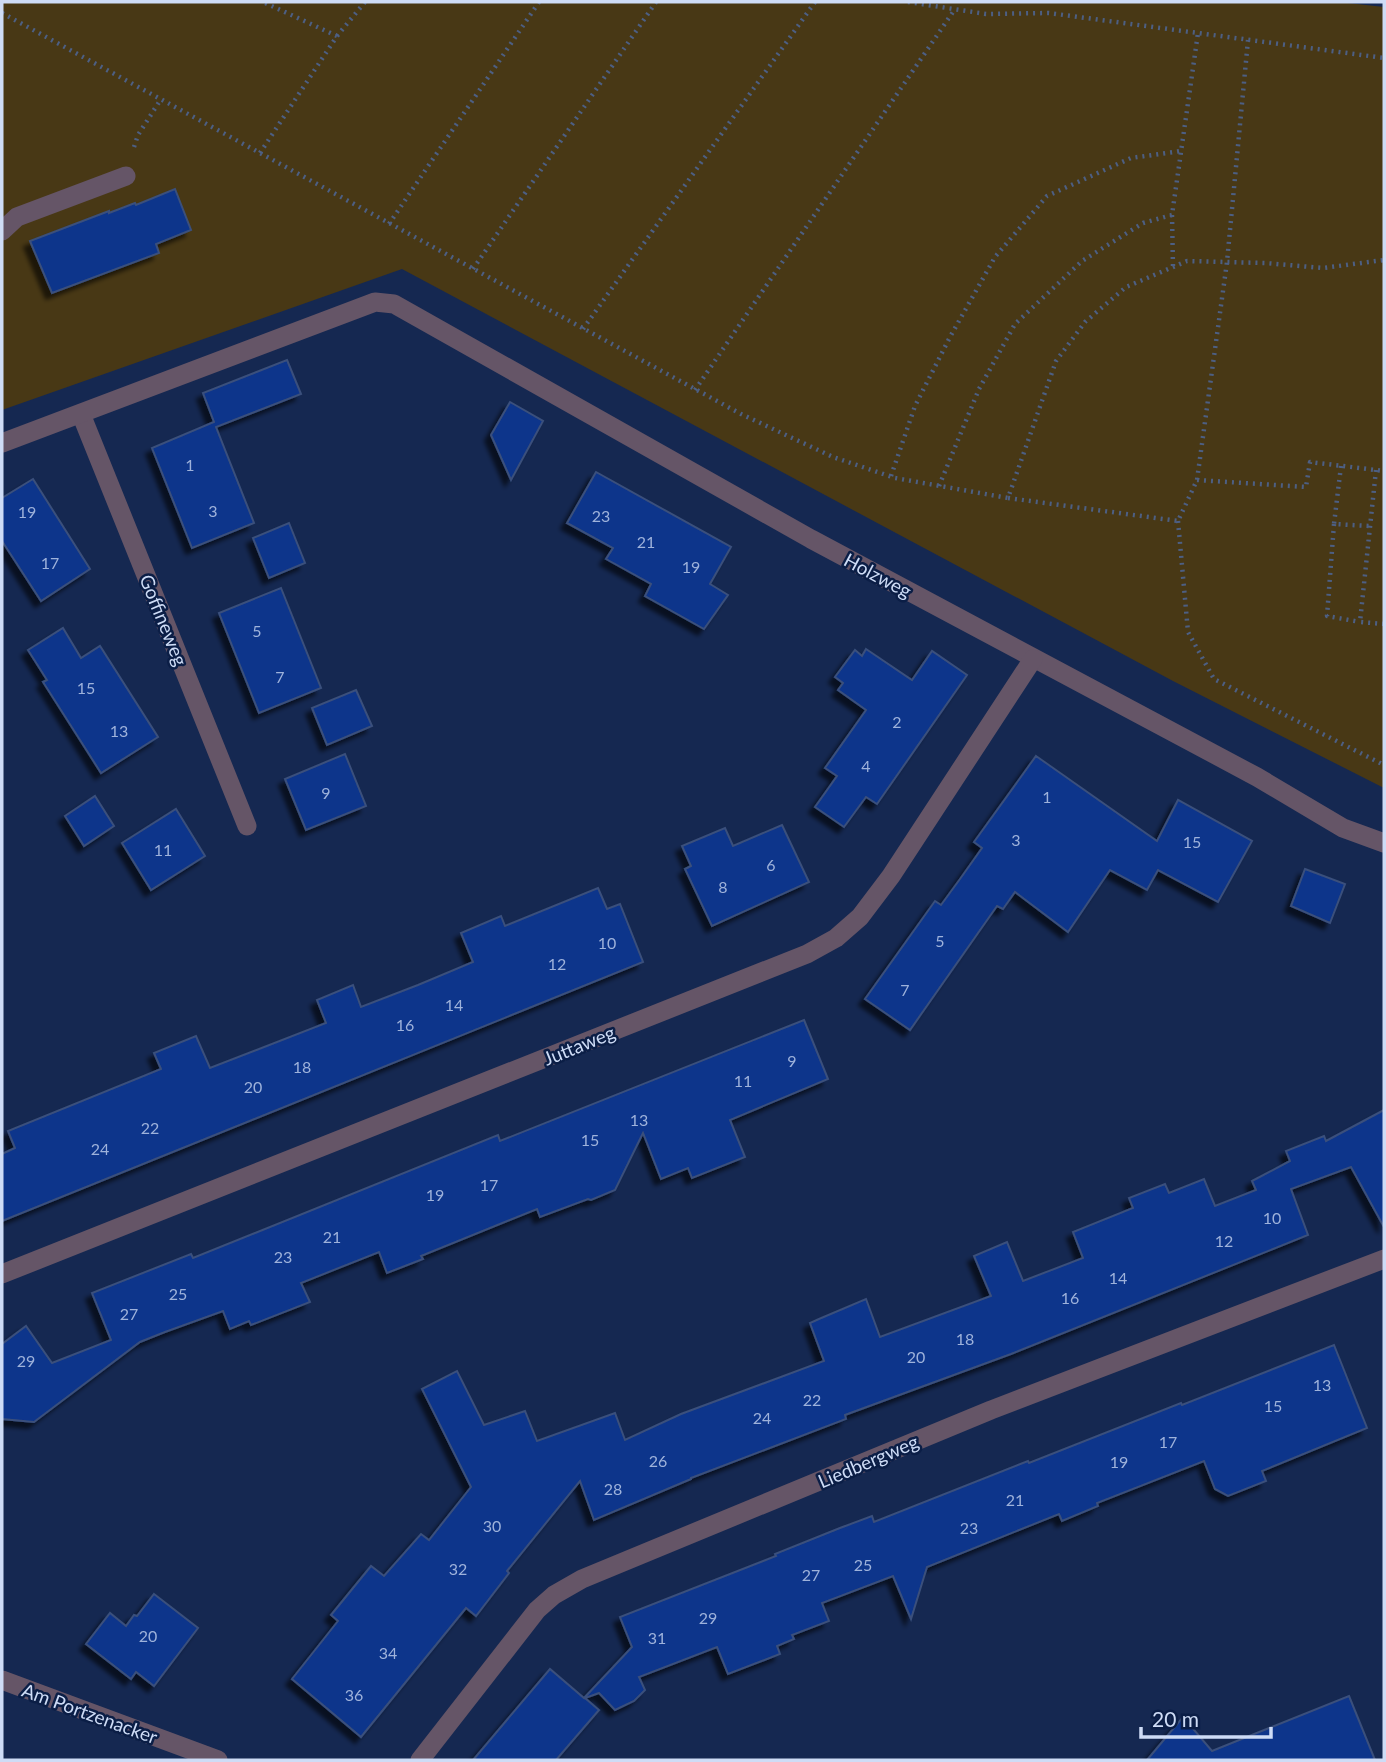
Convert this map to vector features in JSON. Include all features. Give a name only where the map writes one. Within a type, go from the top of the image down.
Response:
[{"type":"street","points":[[2,231],[17,217],[126,176]]},
{"type":"street","name":"Holzweg","points":[[81,414],[375,302],[394,304],[811,539],[1257,777],[1343,828],[1384,843]]},
{"type":"street","points":[[2,443],[81,414]]},
{"type":"street","name":"Goffineweg","points":[[81,414],[247,826]]},
{"type":"street","name":"Juttaweg","points":[[2,1275],[807,954],[836,938],[860,917],[891,876],[1033,659]]},
{"type":"street","name":"Liedbergweg","points":[[420,1760],[537,1610],[554,1595],[582,1579],[990,1410],[1384,1259]]},
{"type":"street","name":"Am Portzenacker","points":[[2,1680],[218,1760]]},
{"type":"path","points":[[263,2],[337,36]]},
{"type":"path","points":[[260,153],[337,36],[365,2]]},
{"type":"path","points":[[389,223],[539,2]]},
{"type":"path","points":[[472,269],[656,2]]},
{"type":"path","points":[[583,329],[815,2]]},
{"type":"path","points":[[908,2],[986,14],[1049,13],[1384,58]]},
{"type":"path","points":[[695,390],[955,9]]},
{"type":"path","points":[[2,13],[695,390],[833,457],[891,476],[1008,499],[1178,521]]},
{"type":"path","points":[[1173,267],[1172,215],[1198,33]]},
{"type":"path","points":[[1248,40],[1227,262],[1197,480],[1178,521],[1188,632],[1214,679],[1384,765]]},
{"type":"path","points":[[126,176],[138,135],[161,99]]},
{"type":"path","points":[[891,476],[915,406],[976,291],[995,257],[1047,196],[1131,158],[1181,151]]},
{"type":"path","points":[[939,486],[979,389],[1015,324],[1082,261],[1143,223],[1172,215]]},
{"type":"path","points":[[1008,499],[1056,361],[1085,322],[1126,287],[1187,261],[1323,268],[1384,260]]},
{"type":"path","points":[[1197,480],[1306,487],[1310,462],[1384,471]]},
{"type":"path","points":[[1341,466],[1327,616],[1384,624]]},
{"type":"path","points":[[1360,622],[1376,470]]},
{"type":"path","points":[[1334,524],[1370,526]]},
{"type":"shaded area","points":[[2,2],[1339,2],[1384,7],[1384,788],[1173,681],[402,269],[2,410]]},
{"type":"building","points":[[175,189],[191,230],[156,244],[159,253],[52,293],[30,241]]},
{"type":"building","points":[[287,360],[301,394],[216,427],[254,523],[192,548],[152,448],[214,422],[203,393]]},
{"type":"building","points":[[510,402],[543,421],[511,480],[491,435]]},
{"type":"building","points":[[596,472],[731,547],[710,584],[728,595],[704,629],[645,596],[651,584],[606,559],[613,548],[567,523]]},
{"type":"building","points":[[33,479],[90,569],[41,601],[2,541],[2,498]]},
{"type":"building","points":[[289,523],[305,563],[269,578],[253,538]]},
{"type":"building","points":[[281,588],[321,688],[259,713],[219,613]]},
{"type":"building","points":[[63,628],[81,658],[100,646],[158,737],[101,773],[43,682],[47,680],[28,650]]},
{"type":"building","points":[[866,649],[912,680],[932,651],[967,675],[877,804],[866,797],[844,827],[815,807],[837,776],[825,768],[866,710],[838,690],[843,683],[835,677],[855,650],[862,656]]},
{"type":"building","points":[[356,690],[372,726],[327,745],[312,708]]},
{"type":"building","points":[[345,754],[366,806],[306,830],[285,779]]},
{"type":"building","points":[[1036,756],[1157,841],[1178,800],[1252,841],[1218,902],[1158,870],[1147,890],[1110,870],[1068,932],[1015,892],[1003,909],[997,906],[910,1030],[865,999],[935,901],[941,905],[982,848],[974,842]]},
{"type":"building","points":[[95,796],[114,826],[84,846],[65,816]]},
{"type":"building","points":[[176,809],[205,856],[151,890],[122,843]]},
{"type":"building","points":[[782,825],[809,882],[712,926],[685,869],[691,866],[682,846],[725,828],[733,846]]},
{"type":"building","points":[[1305,869],[1345,884],[1330,923],[1291,906]]},
{"type":"building","points":[[598,888],[607,909],[620,904],[643,962],[2,1221],[2,1154],[15,1148],[8,1131],[161,1069],[154,1053],[196,1036],[210,1068],[326,1023],[317,1000],[353,985],[361,1007],[418,985],[473,962],[461,933],[501,916],[505,926]]},
{"type":"building","points":[[804,1020],[828,1079],[730,1120],[745,1157],[692,1178],[688,1168],[661,1179],[643,1133],[615,1190],[540,1217],[537,1209],[421,1256],[423,1259],[387,1273],[379,1252],[301,1283],[310,1302],[251,1325],[249,1321],[230,1329],[223,1311],[165,1332],[140,1342],[34,1422],[2,1419],[2,1344],[26,1326],[52,1363],[111,1340],[92,1293],[191,1254],[193,1258],[498,1135],[500,1141]]},
{"type":"building","points":[[1384,1110],[1384,1227],[1351,1167],[1291,1189],[1308,1235],[1011,1354],[845,1415],[846,1419],[691,1478],[594,1520],[580,1481],[507,1571],[509,1573],[476,1616],[466,1608],[361,1737],[292,1679],[338,1621],[331,1615],[371,1566],[384,1576],[421,1534],[429,1540],[471,1487],[422,1389],[457,1371],[484,1425],[525,1411],[537,1441],[615,1413],[625,1440],[681,1414],[824,1361],[810,1323],[819,1319],[866,1299],[880,1337],[991,1296],[974,1256],[1007,1242],[1023,1281],[1083,1258],[1073,1232],[1133,1208],[1129,1198],[1165,1184],[1169,1193],[1204,1179],[1215,1206],[1256,1190],[1252,1181],[1290,1161],[1286,1151],[1324,1136],[1326,1141]]},
{"type":"building","points":[[1334,1345],[1367,1428],[1262,1471],[1266,1481],[1228,1496],[1215,1489],[1204,1461],[1097,1503],[1098,1506],[1062,1521],[1059,1514],[927,1567],[911,1619],[893,1576],[822,1603],[829,1621],[792,1635],[794,1639],[777,1646],[780,1654],[728,1674],[717,1647],[639,1677],[645,1690],[634,1701],[615,1710],[599,1693],[585,1698],[599,1710],[556,1760],[473,1760],[550,1669],[584,1698],[632,1647],[620,1617],[840,1528],[872,1516],[874,1522]]},
{"type":"building","points":[[154,1594],[198,1628],[154,1686],[136,1672],[131,1679],[86,1644],[110,1613],[126,1626]]},
{"type":"building","points":[[1349,1696],[1375,1760],[1147,1760],[1183,1717],[1212,1751]]}]
